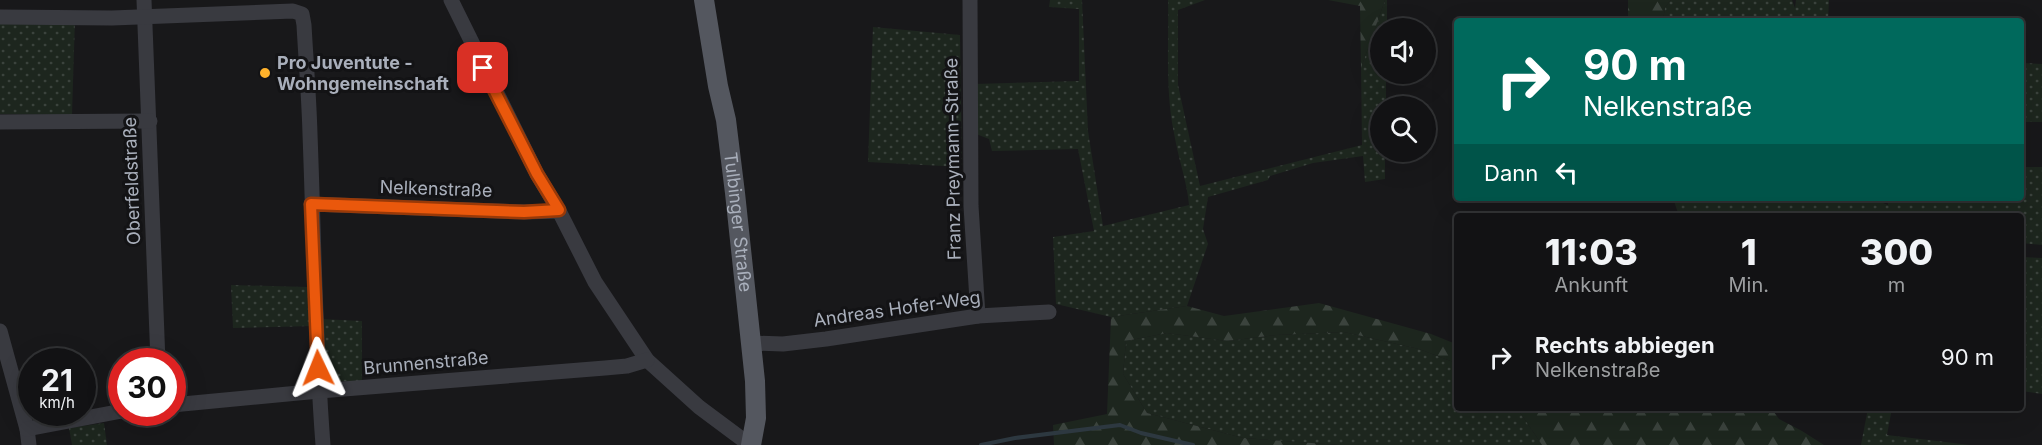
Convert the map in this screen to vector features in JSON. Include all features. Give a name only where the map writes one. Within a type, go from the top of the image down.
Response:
[{"type":"main road","name":"Tulbinger Straße","points":[[704,0],[726,120],[751,343],[756,418],[751,445]]},
{"type":"street","name":"Oberfeldstraße","points":[[144,0],[158,348]]},
{"type":"street","points":[[451,0],[537,174],[559,210],[595,282],[647,360],[699,406],[751,445]]},
{"type":"street","name":"Franz Preymann-Straße","points":[[970,0],[971,206],[978,316]]},
{"type":"street","points":[[0,17],[112,18],[293,11],[302,14],[310,135],[311,204],[323,445]]},
{"type":"street","points":[[0,122],[150,121]]},
{"type":"street","name":"Nelkenstraße","points":[[311,204],[524,212],[559,210]]},
{"type":"street","name":"Andreas Hofer-Weg","points":[[751,343],[783,344],[978,316],[1049,312]]},
{"type":"street","points":[[0,331],[27,429],[29,445]]},
{"type":"street","name":"Brunnenstraße","points":[[186,404],[627,366],[647,360]]},
{"type":"street","points":[[27,429],[108,414]]},
{"type":"green space","points":[[1050,0],[1082,0],[1088,131],[1103,226],[1189,205],[1169,100],[1168,0],[1205,0],[1178,10],[1178,85],[1200,186],[1362,145],[1361,68],[1370,42],[1370,84],[1386,84],[1386,96],[1370,96],[1370,162],[1385,162],[1385,179],[1365,182],[1363,156],[1313,163],[1270,176],[1268,180],[1208,197],[1203,229],[1208,244],[1187,306],[1111,317],[1056,304],[1053,237],[1094,231],[1078,149],[992,151],[989,139],[976,134],[974,84],[1079,81],[1079,9],[1049,7]]},
{"type":"green space","points":[[1328,0],[1385,0],[1379,18],[1370,18],[1370,42],[1361,68],[1360,6]]},
{"type":"green space","points":[[1385,0],[1387,0],[1387,18],[1379,18]]},
{"type":"green space","points":[[1628,0],[1671,0],[1665,7],[1663,18],[1628,18]]},
{"type":"green space","points":[[1671,0],[1792,0],[1795,8],[1796,0],[1829,0],[1828,18],[1663,18],[1665,7]]},
{"type":"green space","points":[[0,17],[75,18],[72,115],[0,114]]},
{"type":"green space","points":[[873,27],[960,35],[962,167],[868,162]]},
{"type":"green space","points":[[2024,63],[2042,64],[2042,122],[2024,122]]},
{"type":"green space","points":[[2024,167],[2042,167],[2042,245],[2024,243],[2024,213],[1678,213],[1674,201],[1878,201],[1888,205],[1887,201],[2024,201]]},
{"type":"green space","points":[[2024,257],[2042,258],[2042,394],[2024,391]]},
{"type":"green space","points":[[231,285],[309,287],[312,326],[233,328]]},
{"type":"green space","points":[[1319,303],[1431,334],[1454,343],[1454,362],[1419,349],[1344,332],[1276,335],[1227,341],[1167,333],[1126,341],[1123,374],[1147,413],[1243,438],[1339,445],[1054,445],[1053,425],[1107,414],[1111,317],[1187,306],[1224,316]]},
{"type":"green space","points":[[321,319],[362,321],[362,382],[324,381]]},
{"type":"green space","points":[[1344,332],[1419,349],[1454,362],[1454,411],[1519,411],[1542,445],[1339,445],[1243,438],[1147,413],[1123,374],[1126,341],[1167,333],[1227,341],[1276,335]]},
{"type":"green space","points":[[1519,411],[1773,411],[1779,419],[1824,445],[1542,445]]},
{"type":"green space","points":[[1867,411],[1891,411],[1887,435],[1970,445],[1861,445]]},
{"type":"green space","points":[[104,423],[107,445],[72,445],[69,428],[96,426]]},
{"type":"waterway","points":[[981,445],[1015,438],[1120,425],[1141,433],[1193,445]]},
{"type":"place","name":"Pro Juventute - Wohngemeinschaft","points":[[265,73]]},
{"type":"route","points":[[318,368],[311,204],[524,212],[559,210],[537,174],[483,68]]}]
